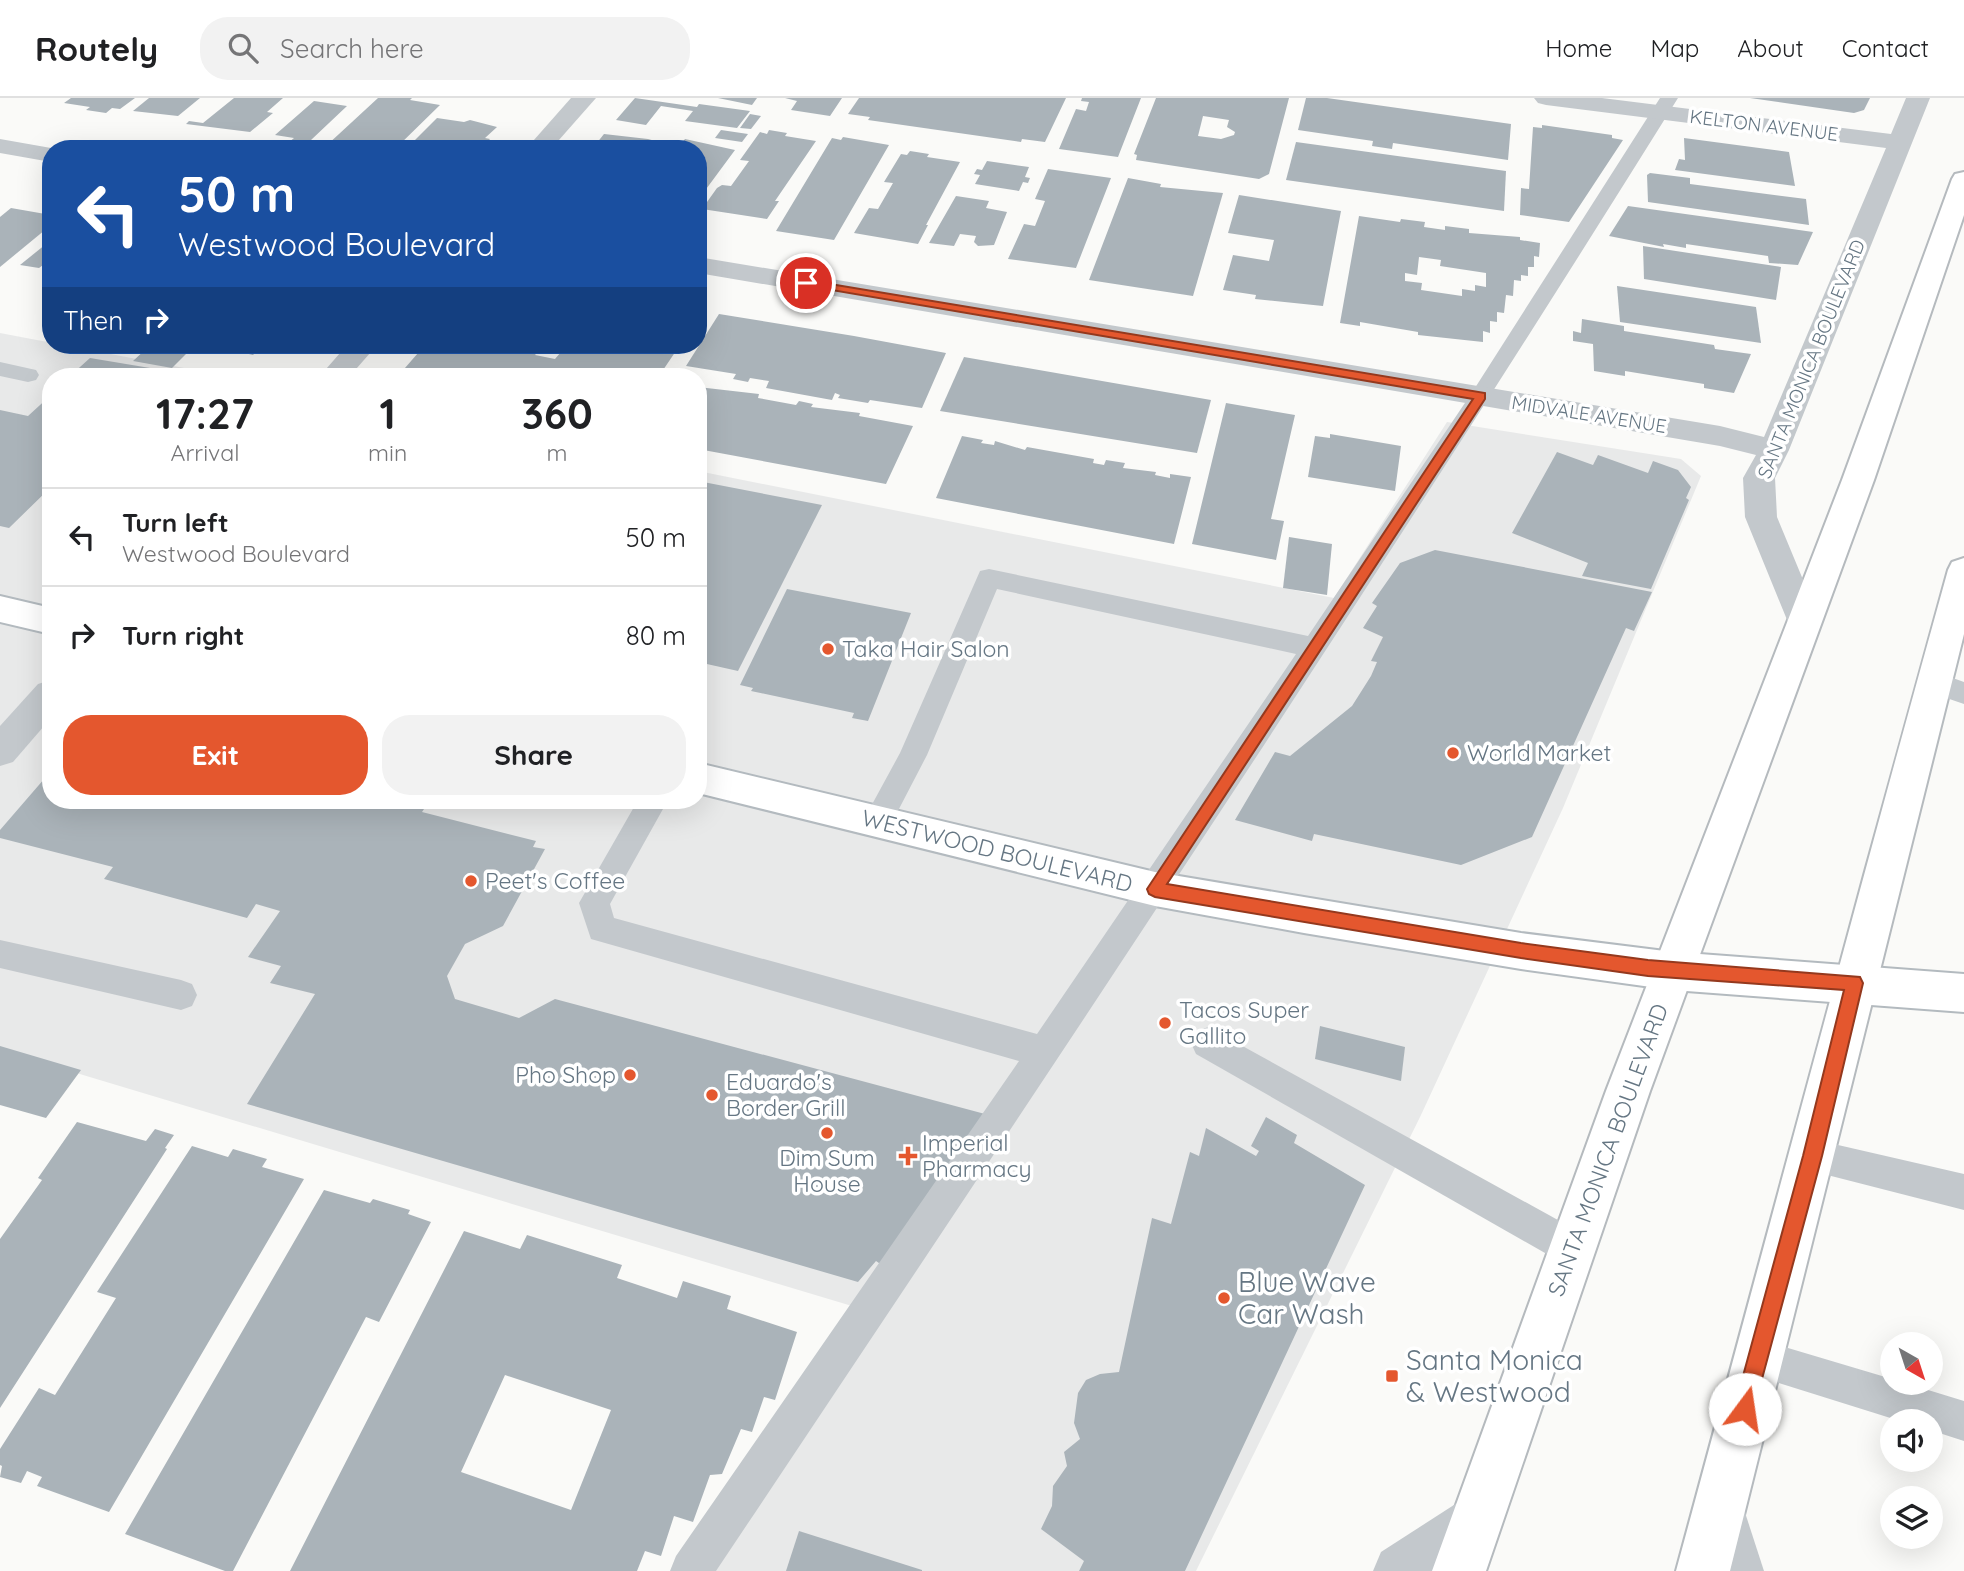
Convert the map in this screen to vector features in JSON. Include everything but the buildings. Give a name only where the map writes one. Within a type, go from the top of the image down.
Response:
[{"type":"main road","name":"SANTA MONICA BOULEVARD","points":[[1460,1571],[1572,1248],[1804,623],[1964,179]]},
{"type":"main road","points":[[1703,1571],[1812,1156],[1854,983],[1949,687],[1964,570]]},
{"type":"main road","points":[[0,609],[42,619]]},
{"type":"main road","name":"WESTWOOD BOULEVARD","points":[[707,780],[1155,889],[1521,951],[1673,971],[1964,993]]},
{"type":"street","points":[[546,140],[584,98]]},
{"type":"street","name":"KELTON AVENUE","points":[[1546,98],[1664,105],[1898,142]]},
{"type":"street","name":"SANTA MONICA BOULEVARD","points":[[1804,623],[1760,517],[1759,478],[1774,450],[1918,98]]},
{"type":"street","points":[[0,146],[42,153]]},
{"type":"street","name":"MIDVALE AVENUE","points":[[707,267],[1720,436],[1774,450]]},
{"type":"street","points":[[341,368],[355,354]]},
{"type":"street","points":[[0,751],[42,704]]},
{"type":"street","points":[[1719,1510],[1737,1571]]},
{"type":"street","points":[[1400,1571],[1476,1522]]},
{"type":"lane","points":[[691,1571],[1315,649],[1481,396],[1664,105]]},
{"type":"lane","points":[[0,369],[28,375]]},
{"type":"lane","points":[[878,821],[913,755],[989,578],[1315,649]]},
{"type":"lane","points":[[648,809],[594,903],[602,929],[1044,1052]]},
{"type":"lane","points":[[0,954],[181,995]]},
{"type":"lane","points":[[1208,1043],[1572,1248]]},
{"type":"lane","points":[[1812,1156],[1964,1192]]},
{"type":"lane","points":[[1758,1358],[1964,1421]]},
{"type":"shaded area","points":[[0,333],[42,341],[42,354],[110,354],[184,368],[42,368],[42,809],[707,809],[707,473],[1334,598],[1447,422],[1681,459],[1701,476],[1563,808],[1421,1115],[1196,1571],[671,1571],[852,1306],[0,1050]]},
{"type":"place","name":"Taka Hair Salon","points":[[828,649]]},
{"type":"place","name":"World Market","points":[[1453,753]]},
{"type":"place","name":"Peet's Coffee","points":[[471,881]]},
{"type":"place","name":"Tacos Super Gallito","points":[[1165,1023]]},
{"type":"place","name":"Pho Shop","points":[[630,1075]]},
{"type":"place","name":"Eduardo's Border Grill","points":[[712,1095]]},
{"type":"place","name":"Dim Sum House","points":[[827,1133]]},
{"type":"place","name":"Imperial Pharmacy","points":[[908,1156]]},
{"type":"place","name":"Blue Wave Car Wash","points":[[1224,1298]]},
{"type":"place","name":"Santa Monica & Westwood","points":[[1392,1376]]},
{"type":"route","points":[[806,283],[1481,396],[1155,889],[1521,951],[1673,971],[1854,983],[1812,1156],[1745,1409]]}]
